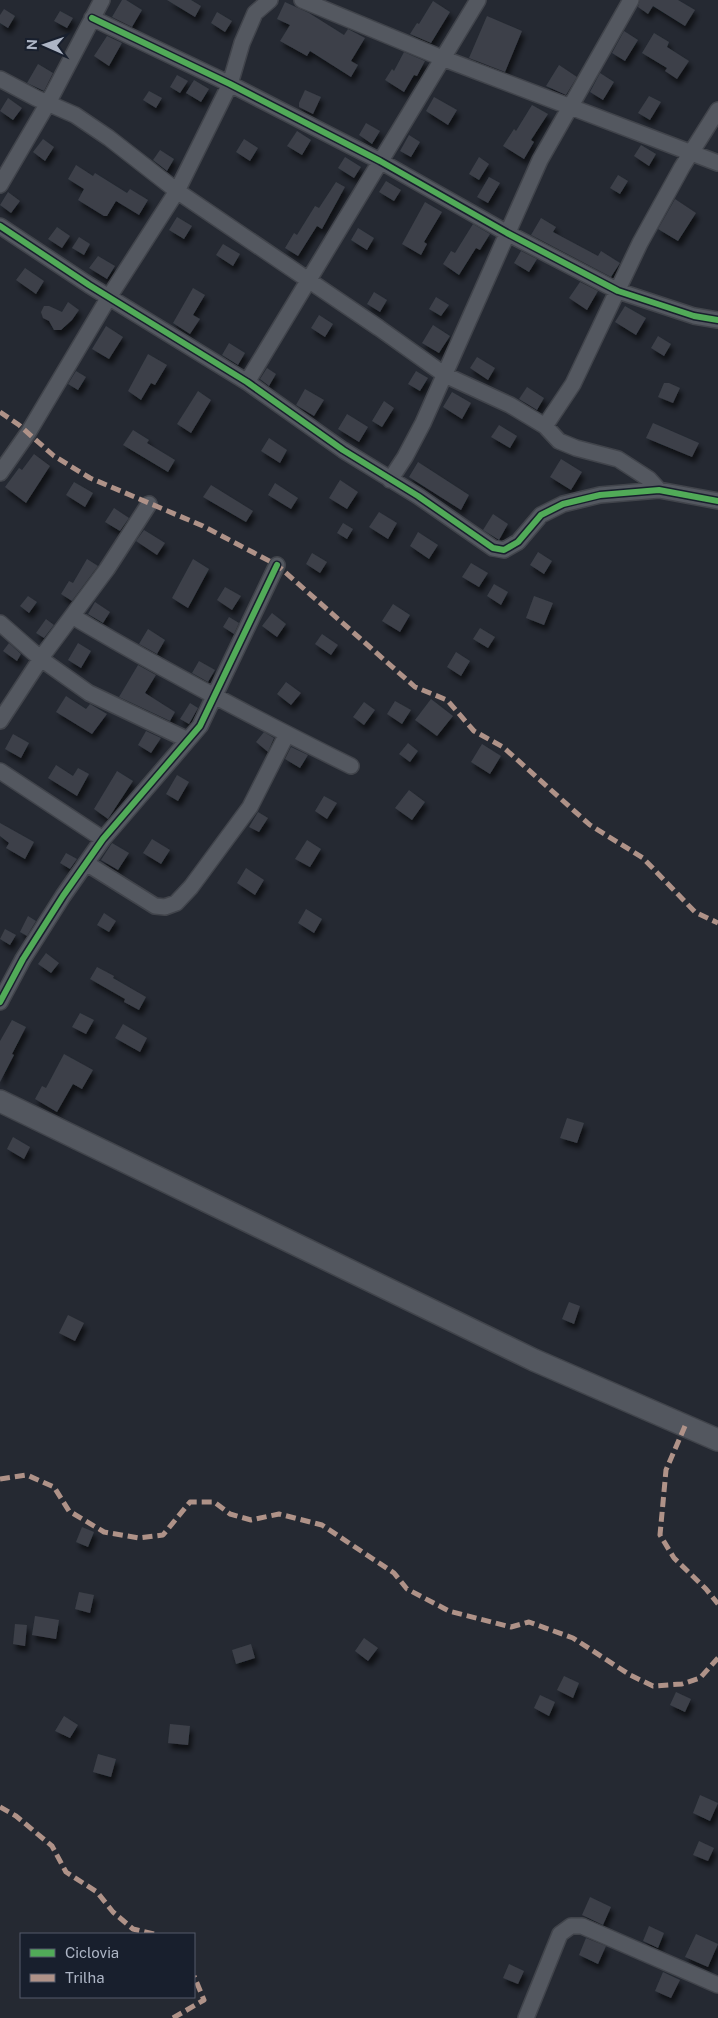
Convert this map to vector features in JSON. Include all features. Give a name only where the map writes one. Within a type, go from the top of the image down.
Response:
[{"type":"main road","points":[[0,1101],[534,1360],[718,1440]]},
{"type":"street","points":[[0,186],[48,103],[102,0]]},
{"type":"street","points":[[0,473],[28,433],[109,297],[178,191],[230,84],[242,43],[255,13],[270,0]]},
{"type":"street","points":[[247,382],[478,0]]},
{"type":"street","points":[[390,480],[410,448],[445,376],[506,233],[540,160],[631,0]]},
{"type":"street","points":[[306,1],[442,58],[718,164]]},
{"type":"street","points":[[92,18],[230,84],[380,161],[506,233],[618,291],[694,316],[718,320]]},
{"type":"street","points":[[0,78],[75,115],[109,138],[178,191],[379,328],[445,376],[510,405],[545,426],[559,441],[618,460],[649,479],[659,490]]},
{"type":"street","points":[[545,426],[573,384],[640,243],[691,153],[718,110]]},
{"type":"street","points":[[0,226],[109,297],[247,382],[343,450],[425,500],[493,548],[504,550],[518,542],[541,515],[563,504],[600,495],[659,490],[718,502]]},
{"type":"street","points":[[0,721],[41,659],[107,569],[149,504]]},
{"type":"street","points":[[0,1002],[23,959],[103,839],[200,726],[277,565]]},
{"type":"street","points":[[72,616],[148,661],[351,766]]},
{"type":"street","points":[[0,623],[41,659],[89,693],[188,740]]},
{"type":"street","points":[[86,863],[155,906],[166,907],[176,903],[192,887],[250,807],[287,734]]},
{"type":"street","points":[[0,771],[103,839]]},
{"type":"street","points":[[526,2018],[560,1934],[572,1926],[582,1926],[718,1985]]},
{"type":"building","points":[[122,0],[126,0],[142,10],[132,27],[112,17]]},
{"type":"building","points":[[167,0],[191,0],[201,6],[195,17]]},
{"type":"building","points":[[640,0],[678,0],[695,10],[685,26],[653,6],[648,14],[638,7]]},
{"type":"building","points":[[433,1],[450,12],[431,43],[410,34],[417,23],[419,24]]},
{"type":"building","points":[[285,2],[309,13],[344,35],[348,29],[365,38],[351,61],[358,65],[351,77],[310,51],[307,56],[280,41],[290,25],[277,19]]},
{"type":"building","points":[[4,9],[15,16],[8,28],[0,23],[0,15]]},
{"type":"building","points":[[60,11],[73,18],[67,28],[54,21]]},
{"type":"building","points":[[217,12],[232,21],[225,32],[211,23]]},
{"type":"building","points":[[487,16],[522,31],[505,72],[469,58]]},
{"type":"building","points":[[624,31],[638,40],[625,61],[612,53]]},
{"type":"building","points":[[654,33],[669,42],[667,47],[689,61],[677,79],[665,71],[667,68],[642,53]]},
{"type":"building","points":[[107,36],[122,43],[109,66],[94,56]]},
{"type":"building","points":[[404,52],[425,61],[417,76],[414,75],[404,92],[385,80],[392,69],[394,71]]},
{"type":"building","points":[[38,64],[53,73],[44,91],[27,83]]},
{"type":"building","points":[[559,65],[577,77],[566,95],[546,86]]},
{"type":"building","points":[[600,73],[614,82],[603,100],[590,92]]},
{"type":"building","points":[[177,75],[188,81],[180,93],[170,87]]},
{"type":"building","points":[[194,80],[209,89],[201,102],[186,93]]},
{"type":"building","points":[[305,90],[321,97],[313,114],[299,107]]},
{"type":"building","points":[[149,91],[162,98],[156,108],[143,100]]},
{"type":"building","points":[[649,96],[661,102],[650,120],[638,113]]},
{"type":"building","points":[[434,97],[457,110],[448,125],[426,111]]},
{"type":"building","points":[[8,98],[22,108],[13,120],[0,111]]},
{"type":"building","points":[[532,105],[548,114],[531,140],[534,142],[524,159],[503,146],[514,129],[516,131]]},
{"type":"building","points":[[366,123],[380,131],[372,144],[359,135]]},
{"type":"building","points":[[297,131],[311,140],[302,155],[287,146]]},
{"type":"building","points":[[409,135],[420,142],[411,157],[400,151]]},
{"type":"building","points":[[43,139],[54,147],[45,161],[33,152]]},
{"type":"building","points":[[244,139],[258,148],[250,161],[236,152]]},
{"type":"building","points":[[641,145],[656,154],[649,166],[634,156]]},
{"type":"building","points":[[160,150],[174,159],[167,171],[153,160]]},
{"type":"building","points":[[345,157],[361,167],[354,178],[338,168]]},
{"type":"building","points":[[479,157],[489,164],[479,180],[469,174]]},
{"type":"building","points":[[76,165],[93,176],[95,173],[127,193],[130,189],[148,200],[139,215],[116,201],[107,216],[104,216],[78,200],[84,189],[68,179]]},
{"type":"building","points":[[618,175],[628,181],[620,194],[610,188]]},
{"type":"building","points":[[489,177],[500,183],[488,203],[477,197]]},
{"type":"building","points":[[386,181],[401,190],[394,201],[379,192]]},
{"type":"building","points":[[336,182],[345,187],[322,229],[317,226],[298,256],[285,248],[294,233],[297,235],[315,206],[319,208]]},
{"type":"building","points":[[8,192],[20,201],[11,213],[0,205]]},
{"type":"building","points":[[675,199],[696,213],[678,241],[658,229]]},
{"type":"building","points":[[425,202],[442,212],[424,242],[427,244],[421,255],[402,244]]},
{"type":"building","points":[[177,217],[192,226],[184,239],[169,230]]},
{"type":"building","points":[[541,218],[556,227],[553,232],[598,256],[601,251],[620,263],[611,277],[531,235]]},
{"type":"building","points":[[473,224],[490,234],[480,250],[476,248],[459,275],[443,264],[451,251],[455,253]]},
{"type":"building","points":[[57,227],[70,236],[62,248],[48,239]]},
{"type":"building","points":[[358,228],[374,238],[367,250],[351,240]]},
{"type":"building","points":[[79,237],[90,244],[84,255],[72,248]]},
{"type":"building","points":[[223,244],[240,254],[233,266],[216,255]]},
{"type":"building","points":[[521,251],[537,259],[529,272],[514,263]]},
{"type":"building","points":[[98,256],[115,266],[107,279],[89,268]]},
{"type":"building","points":[[25,268],[44,281],[36,294],[16,280]]},
{"type":"building","points":[[580,282],[598,291],[587,310],[569,298]]},
{"type":"building","points":[[193,288],[205,295],[193,315],[200,319],[190,334],[173,323]]},
{"type":"building","points":[[374,292],[387,300],[380,312],[367,304]]},
{"type":"building","points":[[436,297],[449,305],[441,316],[429,309]]},
{"type":"building","points":[[68,302],[79,310],[61,330],[54,330],[49,321],[43,318],[41,312],[44,306],[49,306],[62,312]]},
{"type":"building","points":[[625,306],[646,318],[636,335],[615,322]]},
{"type":"building","points":[[319,315],[333,324],[325,337],[311,328]]},
{"type":"building","points":[[433,325],[450,336],[439,353],[422,343]]},
{"type":"building","points":[[106,326],[123,337],[109,359],[92,349]]},
{"type":"building","points":[[658,336],[671,344],[664,356],[651,348]]},
{"type":"building","points":[[229,343],[245,353],[238,365],[222,355]]},
{"type":"building","points":[[148,354],[167,365],[155,385],[151,383],[141,400],[128,391]]},
{"type":"building","points":[[477,357],[495,368],[488,380],[470,368]]},
{"type":"building","points":[[267,368],[276,374],[269,386],[260,379]]},
{"type":"building","points":[[76,371],[86,377],[78,390],[68,384]]},
{"type":"building","points":[[416,371],[428,378],[420,391],[408,384]]},
{"type":"building","points":[[664,383],[680,388],[673,403],[658,397]]},
{"type":"building","points":[[527,387],[544,398],[537,410],[519,399]]},
{"type":"building","points":[[305,389],[324,400],[314,416],[296,405]]},
{"type":"building","points":[[198,391],[211,400],[191,433],[177,424]]},
{"type":"building","points":[[452,392],[471,403],[462,419],[443,407]]},
{"type":"building","points":[[384,401],[394,408],[382,427],[372,421]]},
{"type":"building","points":[[347,414],[368,427],[359,442],[338,429]]},
{"type":"building","points":[[653,423],[699,443],[692,457],[646,438]]},
{"type":"building","points":[[499,425],[517,436],[510,448],[491,437]]},
{"type":"building","points":[[133,430],[149,440],[147,443],[175,460],[168,472],[123,445]]},
{"type":"building","points":[[269,438],[287,450],[280,463],[261,451]]},
{"type":"building","points":[[34,454],[50,466],[26,503],[5,487],[19,468],[22,470]]},
{"type":"building","points":[[561,459],[582,472],[571,490],[550,477]]},
{"type":"building","points":[[418,462],[469,495],[461,510],[409,477]]},
{"type":"building","points":[[340,480],[358,492],[347,509],[329,498]]},
{"type":"building","points":[[74,482],[93,493],[85,507],[66,495]]},
{"type":"building","points":[[275,483],[298,498],[291,509],[268,495]]},
{"type":"building","points":[[211,485],[253,511],[246,522],[203,497]]},
{"type":"building","points":[[114,508],[129,518],[120,531],[105,522]]},
{"type":"building","points":[[379,512],[397,523],[388,539],[369,527]]},
{"type":"building","points":[[493,514],[508,524],[499,540],[483,530]]},
{"type":"building","points":[[343,523],[353,529],[347,539],[337,533]]},
{"type":"building","points":[[144,530],[165,543],[157,555],[136,541]]},
{"type":"building","points":[[418,532],[438,545],[429,559],[410,546]]},
{"type":"building","points":[[538,552],[552,561],[544,574],[530,565]]},
{"type":"building","points":[[312,553],[327,562],[320,573],[306,564]]},
{"type":"building","points":[[87,559],[98,566],[72,601],[61,594],[69,581],[73,583]]},
{"type":"building","points":[[193,559],[209,569],[188,608],[172,598]]},
{"type":"building","points":[[471,563],[488,573],[479,587],[462,577]]},
{"type":"building","points":[[494,584],[508,592],[501,605],[487,596]]},
{"type":"building","points":[[225,587],[241,596],[232,610],[217,600]]},
{"type":"building","points":[[28,596],[37,602],[29,613],[20,606]]},
{"type":"building","points":[[534,596],[553,603],[544,625],[526,618]]},
{"type":"building","points":[[95,602],[110,612],[103,623],[88,614]]},
{"type":"building","points":[[393,604],[410,615],[400,632],[382,621]]},
{"type":"building","points":[[272,613],[286,624],[277,637],[262,626]]},
{"type":"building","points":[[229,617],[239,623],[234,634],[223,627]]},
{"type":"building","points":[[46,619],[54,625],[44,638],[36,633]]},
{"type":"building","points":[[480,628],[495,637],[488,648],[473,639]]},
{"type":"building","points":[[148,629],[165,640],[157,654],[139,644]]},
{"type":"building","points":[[322,634],[338,645],[331,655],[315,644]]},
{"type":"building","points":[[9,643],[21,654],[17,661],[3,651]]},
{"type":"building","points":[[78,643],[91,651],[81,668],[68,660]]},
{"type":"building","points":[[456,652],[470,661],[461,676],[447,667]]},
{"type":"building","points":[[199,661],[215,670],[208,682],[192,673]]},
{"type":"building","points":[[138,665],[156,675],[145,693],[175,712],[170,721],[119,697]]},
{"type":"building","points":[[286,682],[301,693],[291,705],[277,694]]},
{"type":"building","points":[[66,696],[86,709],[90,704],[107,714],[92,734],[56,712]]},
{"type":"building","points":[[431,699],[453,716],[437,736],[415,720]]},
{"type":"building","points":[[395,701],[411,710],[402,724],[387,714]]},
{"type":"building","points":[[364,702],[375,710],[364,725],[353,717]]},
{"type":"building","points":[[190,703],[198,708],[189,724],[180,719]]},
{"type":"building","points":[[146,731],[161,738],[151,753],[138,745]]},
{"type":"building","points":[[264,732],[274,738],[268,752],[256,742]]},
{"type":"building","points":[[13,734],[29,743],[21,758],[5,749]]},
{"type":"building","points":[[408,743],[418,751],[410,762],[399,754]]},
{"type":"building","points":[[482,744],[501,756],[490,774],[471,762]]},
{"type":"building","points":[[291,747],[308,755],[300,768],[285,759]]},
{"type":"building","points":[[56,765],[73,776],[78,768],[89,774],[77,796],[48,778]]},
{"type":"building","points":[[117,771],[133,781],[108,819],[94,809]]},
{"type":"building","points":[[177,775],[189,782],[178,801],[166,794]]},
{"type":"building","points":[[409,790],[425,802],[412,820],[395,808]]},
{"type":"building","points":[[324,796],[337,803],[327,819],[315,811]]},
{"type":"building","points":[[258,812],[268,818],[259,832],[249,827]]},
{"type":"building","points":[[0,823],[34,842],[25,859],[6,848],[9,843],[0,836]]},
{"type":"building","points":[[152,839],[170,850],[161,864],[143,853]]},
{"type":"building","points":[[307,840],[321,849],[310,867],[295,859]]},
{"type":"building","points":[[112,843],[129,853],[118,870],[101,860]]},
{"type":"building","points":[[66,853],[77,859],[70,869],[60,863]]},
{"type":"building","points":[[246,868],[264,880],[255,895],[237,883]]},
{"type":"building","points":[[306,909],[322,919],[314,933],[298,923]]},
{"type":"building","points":[[104,913],[116,921],[109,932],[97,925]]},
{"type":"building","points":[[28,916],[36,921],[27,936],[20,932]]},
{"type":"building","points":[[5,929],[16,935],[10,945],[0,939]]},
{"type":"building","points":[[46,953],[59,963],[51,973],[38,964]]},
{"type":"building","points":[[97,967],[146,997],[139,1010],[124,1002],[125,999],[90,979]]},
{"type":"building","points":[[80,1013],[94,1020],[86,1034],[72,1027]]},
{"type":"building","points":[[12,1020],[26,1027],[0,1082],[0,1041]]},
{"type":"building","points":[[123,1024],[147,1038],[140,1052],[115,1038]]},
{"type":"building","points":[[64,1054],[93,1070],[82,1089],[73,1084],[57,1112],[35,1099],[42,1086],[46,1088]]},
{"type":"building","points":[[567,1118],[584,1123],[577,1143],[560,1138]]},
{"type":"building","points":[[13,1137],[30,1147],[24,1159],[7,1149]]},
{"type":"building","points":[[569,1302],[580,1306],[574,1324],[562,1319]]},
{"type":"building","points":[[68,1315],[84,1323],[75,1341],[59,1333]]},
{"type":"building","points":[[82,1527],[94,1532],[88,1547],[76,1542]]},
{"type":"building","points":[[79,1592],[94,1595],[90,1613],[75,1609]]},
{"type":"building","points":[[35,1616],[59,1620],[56,1639],[32,1635]]},
{"type":"building","points":[[15,1624],[27,1625],[25,1646],[13,1644]]},
{"type":"building","points":[[364,1638],[378,1648],[368,1661],[355,1651]]},
{"type":"building","points":[[251,1644],[255,1658],[236,1664],[232,1650]]},
{"type":"building","points":[[564,1676],[579,1683],[573,1698],[557,1690]]},
{"type":"building","points":[[676,1692],[691,1699],[685,1712],[670,1705]]},
{"type":"building","points":[[540,1695],[555,1702],[549,1716],[534,1708]]},
{"type":"building","points":[[64,1716],[78,1725],[70,1738],[55,1731]]},
{"type":"building","points":[[170,1724],[190,1726],[188,1745],[168,1743]]},
{"type":"building","points":[[98,1754],[116,1759],[111,1777],[93,1772]]},
{"type":"building","points":[[700,1795],[718,1803],[710,1821],[693,1813]]},
{"type":"building","points":[[699,1841],[714,1848],[708,1861],[693,1855]]},
{"type":"building","points":[[590,1897],[611,1907],[603,1925],[582,1915]]},
{"type":"building","points":[[649,1926],[664,1933],[658,1948],[643,1941]]},
{"type":"building","points":[[696,1934],[718,1944],[708,1967],[685,1957]]},
{"type":"building","points":[[586,1938],[606,1946],[598,1964],[579,1955]]},
{"type":"building","points":[[509,1964],[524,1971],[518,1984],[503,1978]]},
{"type":"building","points":[[663,1972],[680,1980],[671,1998],[655,1991]]},
{"type":"marked path","points":[[0,412],[19,425],[54,456],[90,478],[203,526],[277,565],[415,687],[447,700],[474,731],[503,747],[590,825],[643,858],[695,912],[718,923]]},
{"type":"marked path","points":[[685,1426],[666,1470],[660,1535],[674,1558],[706,1589],[718,1604]]},
{"type":"marked path","points":[[0,1479],[27,1475],[54,1487],[69,1511],[104,1532],[139,1538],[163,1535],[190,1502],[214,1502],[230,1514],[251,1520],[279,1514],[322,1525],[394,1573],[407,1589],[449,1611],[511,1627],[529,1622],[573,1638],[630,1675],[653,1686],[682,1684],[700,1678],[718,1658]]},
{"type":"marked path","points":[[0,1807],[16,1816],[52,1846],[66,1872],[97,1892],[113,1912],[133,1929],[150,1933]]},
{"type":"marked path","points":[[173,2018],[204,2000],[195,1978]]},
{"type":"cycle path","points":[[92,18],[230,84],[380,161],[507,233],[618,291],[694,316],[718,320]]},
{"type":"cycle path","points":[[0,226],[89,285],[247,382],[343,450],[418,496],[493,548],[504,550],[518,542],[541,515],[563,504],[600,495],[659,490],[718,501]]},
{"type":"cycle path","points":[[0,1002],[23,959],[63,896],[103,839],[200,726],[277,565]]}]
